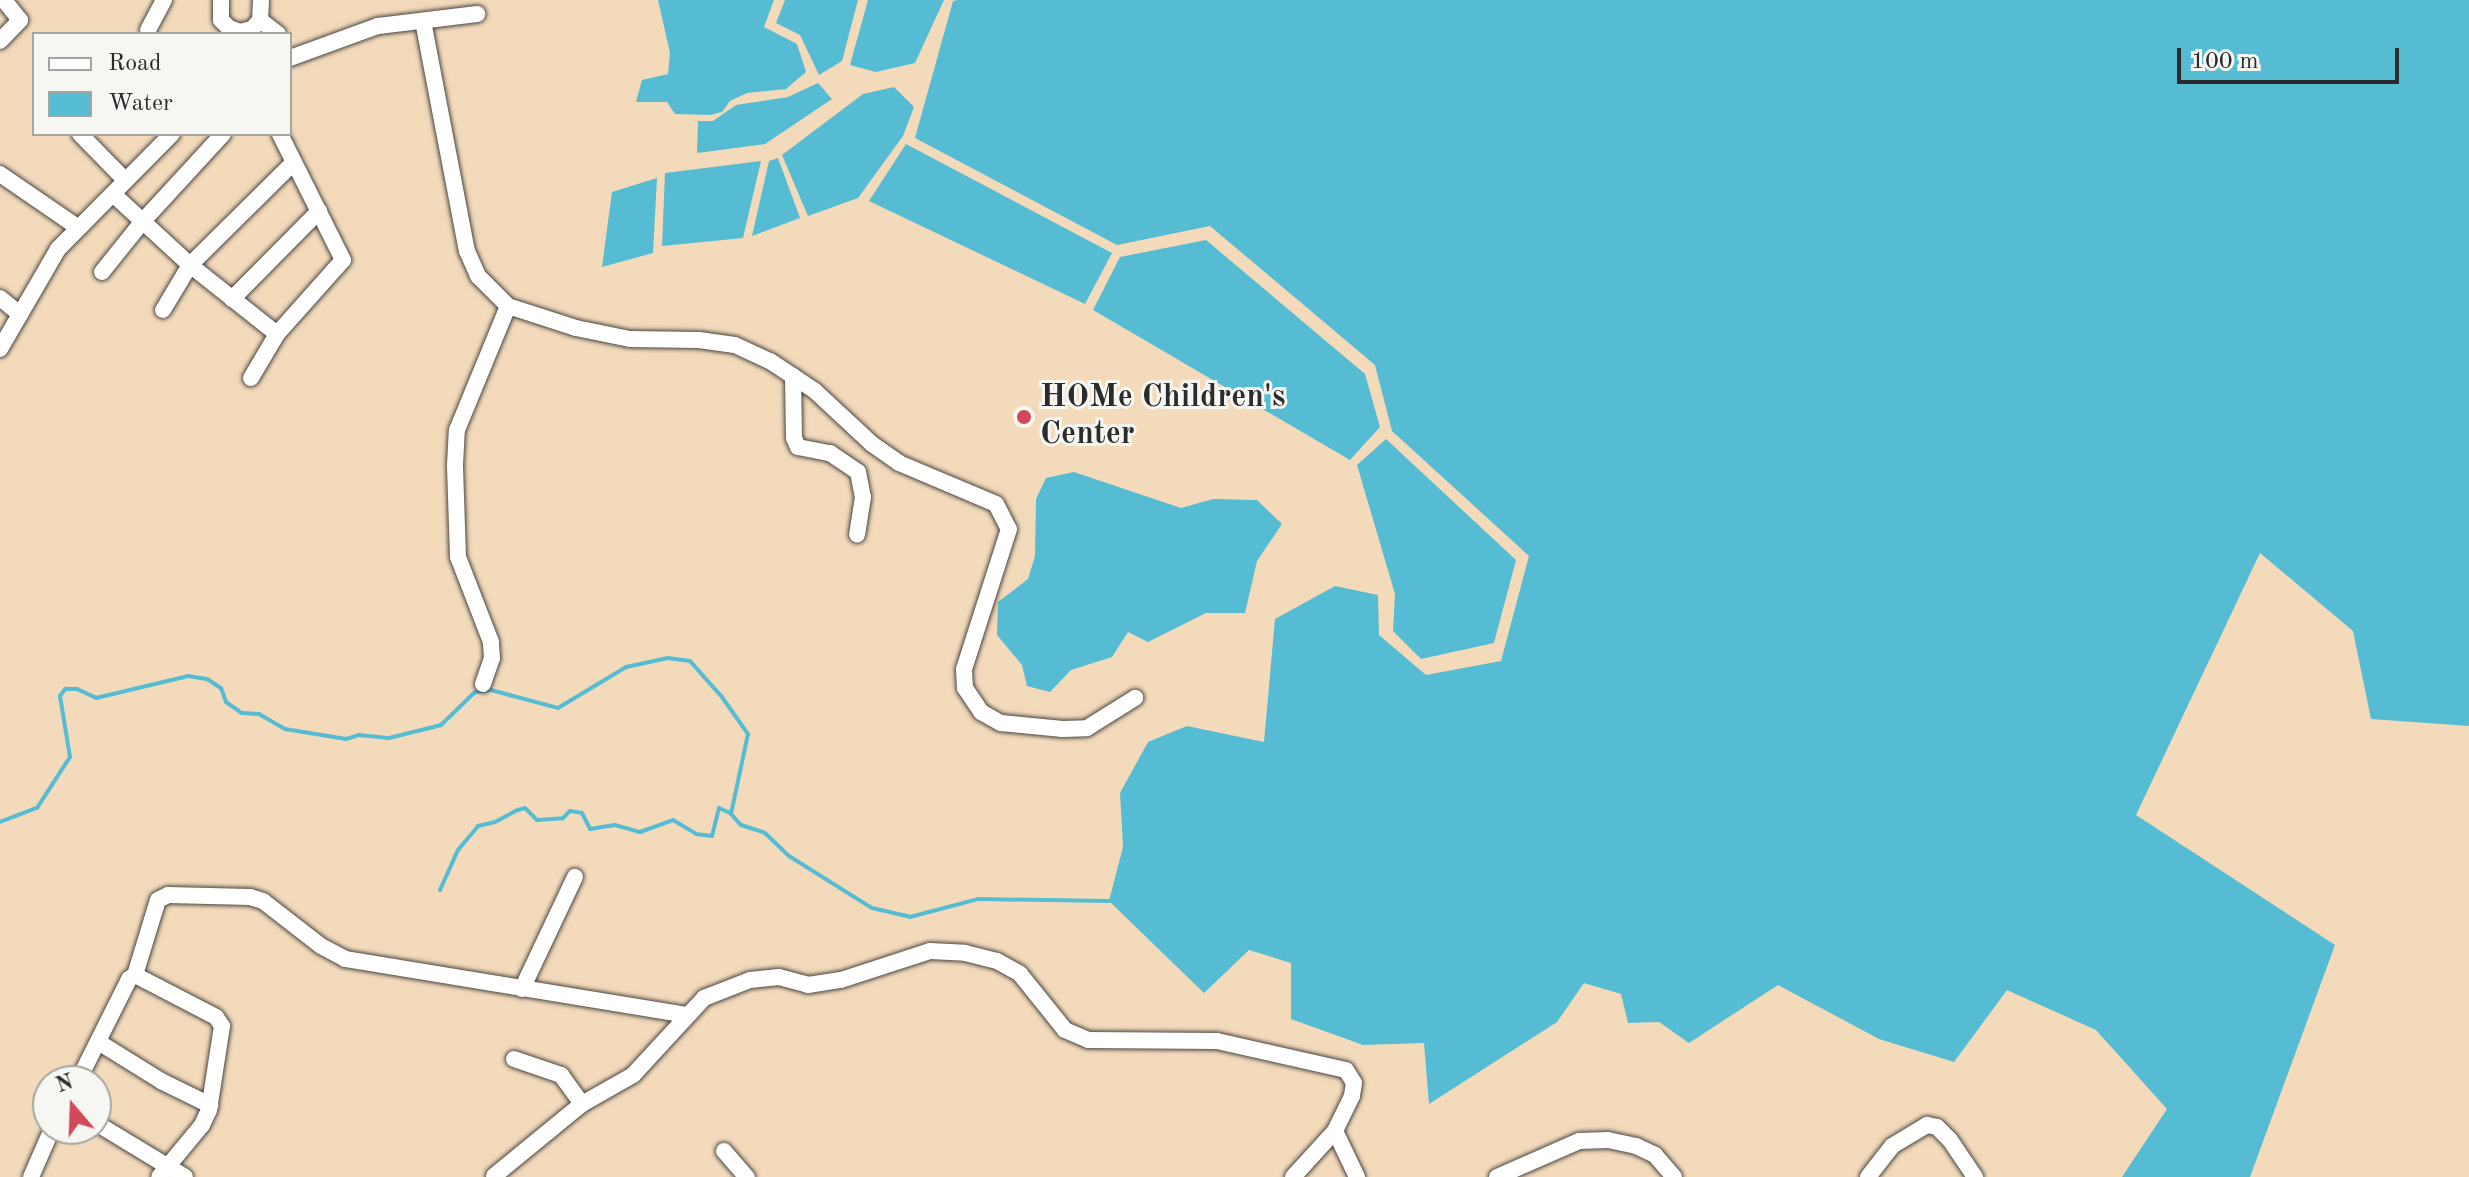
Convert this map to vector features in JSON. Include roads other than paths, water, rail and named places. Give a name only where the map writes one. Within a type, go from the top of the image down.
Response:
[{"type":"street","points":[[0,41],[20,20],[4,0]]},
{"type":"street","points":[[148,30],[164,0]]},
{"type":"street","points":[[221,0],[221,20],[229,28],[240,32],[252,29],[260,20],[261,0]]},
{"type":"street","points":[[294,51],[378,26],[477,14]]},
{"type":"street","points":[[260,20],[275,32]]},
{"type":"street","points":[[423,21],[467,251],[478,276],[508,306],[576,328],[630,339],[699,340],[735,345],[815,391],[872,444],[899,463],[987,498],[1004,515],[1009,529],[964,669],[965,688],[981,712],[1001,723],[1087,728],[1135,698]]},
{"type":"street","points":[[82,136],[125,180]]},
{"type":"street","points":[[0,349],[39,277],[77,227],[170,136]]},
{"type":"street","points":[[102,272],[143,221],[221,136]]},
{"type":"street","points":[[251,378],[277,334],[343,260],[281,136]]},
{"type":"street","points":[[163,310],[190,265],[294,162]]},
{"type":"street","points":[[0,174],[77,227]]},
{"type":"street","points":[[113,194],[190,265],[277,334]]},
{"type":"street","points":[[232,299],[319,211]]},
{"type":"street","points":[[0,298],[20,314]]},
{"type":"street","points":[[483,684],[492,658],[491,642],[458,557],[457,430],[508,306]]},
{"type":"street","points":[[793,376],[794,438],[798,447],[830,453],[844,460],[858,472],[863,484],[857,535]]},
{"type":"street","points":[[522,989],[575,877]]},
{"type":"street","points":[[87,1065],[129,979],[135,975],[158,900],[168,895],[263,901],[321,946],[345,959],[687,1015]]},
{"type":"street","points":[[494,1176],[582,1104],[633,1075],[704,998],[750,980],[779,977],[808,985],[841,980],[930,951],[965,953],[997,961],[1020,974],[1065,1030],[1088,1040],[1217,1041],[1346,1070],[1354,1083],[1352,1096],[1335,1131],[1293,1177]]},
{"type":"street","points":[[135,975],[220,1021],[222,1026],[210,1105],[202,1125],[164,1172]]},
{"type":"street","points":[[100,1043],[161,1081],[210,1105]]},
{"type":"street","points":[[514,1059],[561,1075],[582,1104]]},
{"type":"street","points":[[1868,1177],[1892,1146],[1927,1125],[1937,1127],[1950,1140],[1975,1177]]},
{"type":"street","points":[[1335,1131],[1357,1177]]},
{"type":"street","points":[[112,1135],[164,1172],[185,1177]]},
{"type":"street","points":[[1497,1177],[1579,1141],[1608,1140],[1636,1146],[1655,1155],[1674,1177]]},
{"type":"street","points":[[32,1172],[45,1145]]},
{"type":"street","points":[[724,1151],[747,1177]]},
{"type":"water","points":[[658,0],[774,0],[764,27],[797,44],[806,72],[786,89],[747,93],[730,101],[722,112],[710,115],[675,114],[667,102],[636,102],[642,80],[668,74],[670,53]]},
{"type":"water","points":[[785,0],[858,0],[842,61],[819,75],[800,35],[776,23]]},
{"type":"water","points":[[868,0],[944,0],[915,63],[876,72],[850,65]]},
{"type":"water","points":[[2469,0],[2469,726],[2371,719],[2353,631],[2260,553],[2136,815],[2335,945],[2250,1177],[2122,1177],[2167,1109],[2096,1030],[2007,990],[1954,1062],[1879,1039],[1778,985],[1689,1043],[1659,1022],[1628,1023],[1621,994],[1584,983],[1557,1022],[1429,1104],[1424,1043],[1363,1045],[1291,1019],[1291,963],[1249,950],[1204,993],[1109,901],[1123,847],[1120,793],[1148,742],[1187,726],[1264,742],[1275,619],[1335,586],[1378,595],[1379,635],[1426,675],[1501,661],[1529,556],[1392,431],[1375,365],[1210,226],[1117,245],[915,138],[953,1]]},
{"type":"water","points":[[818,83],[832,99],[765,144],[697,153],[698,121],[713,121],[736,105],[788,97]]},
{"type":"water","points":[[894,87],[914,107],[903,136],[858,198],[808,216],[782,155],[863,94]]},
{"type":"water","points":[[906,144],[1112,253],[1085,304],[869,201]]},
{"type":"water","points":[[778,158],[800,218],[752,236],[769,161]]},
{"type":"water","points":[[761,161],[743,238],[662,246],[665,173]]},
{"type":"water","points":[[657,178],[653,253],[602,267],[612,192]]},
{"type":"water","points":[[1206,240],[1365,374],[1380,427],[1350,460],[1093,310],[1120,257]]},
{"type":"water","points":[[1386,439],[1516,560],[1494,643],[1421,659],[1393,631],[1395,594],[1357,465]]},
{"type":"water","points":[[1074,472],[1181,508],[1213,499],[1257,500],[1282,524],[1257,561],[1245,613],[1206,613],[1148,642],[1128,632],[1112,657],[1071,670],[1050,692],[1027,686],[1022,665],[997,635],[998,602],[1028,579],[1035,556],[1036,499],[1046,478]]},
{"type":"waterway","points":[[0,822],[37,808],[70,757],[60,696],[65,689],[77,689],[96,698],[188,676],[207,679],[221,688],[226,702],[242,713],[259,714],[285,729],[346,739],[359,735],[389,738],[441,725],[475,692],[491,690],[558,708],[626,667],[668,658],[690,661],[722,697],[748,734],[731,814],[741,825],[765,833],[789,856],[872,908],[910,917],[978,899],[1109,901]]},
{"type":"waterway","points":[[440,890],[458,850],[478,826],[525,808],[537,820],[563,818],[570,811],[582,813],[590,829],[615,825],[640,832],[673,820],[696,834],[712,836],[719,808],[730,813]]},
{"type":"place","name":"HOMe Children's Center","points":[[1024,417]]}]
